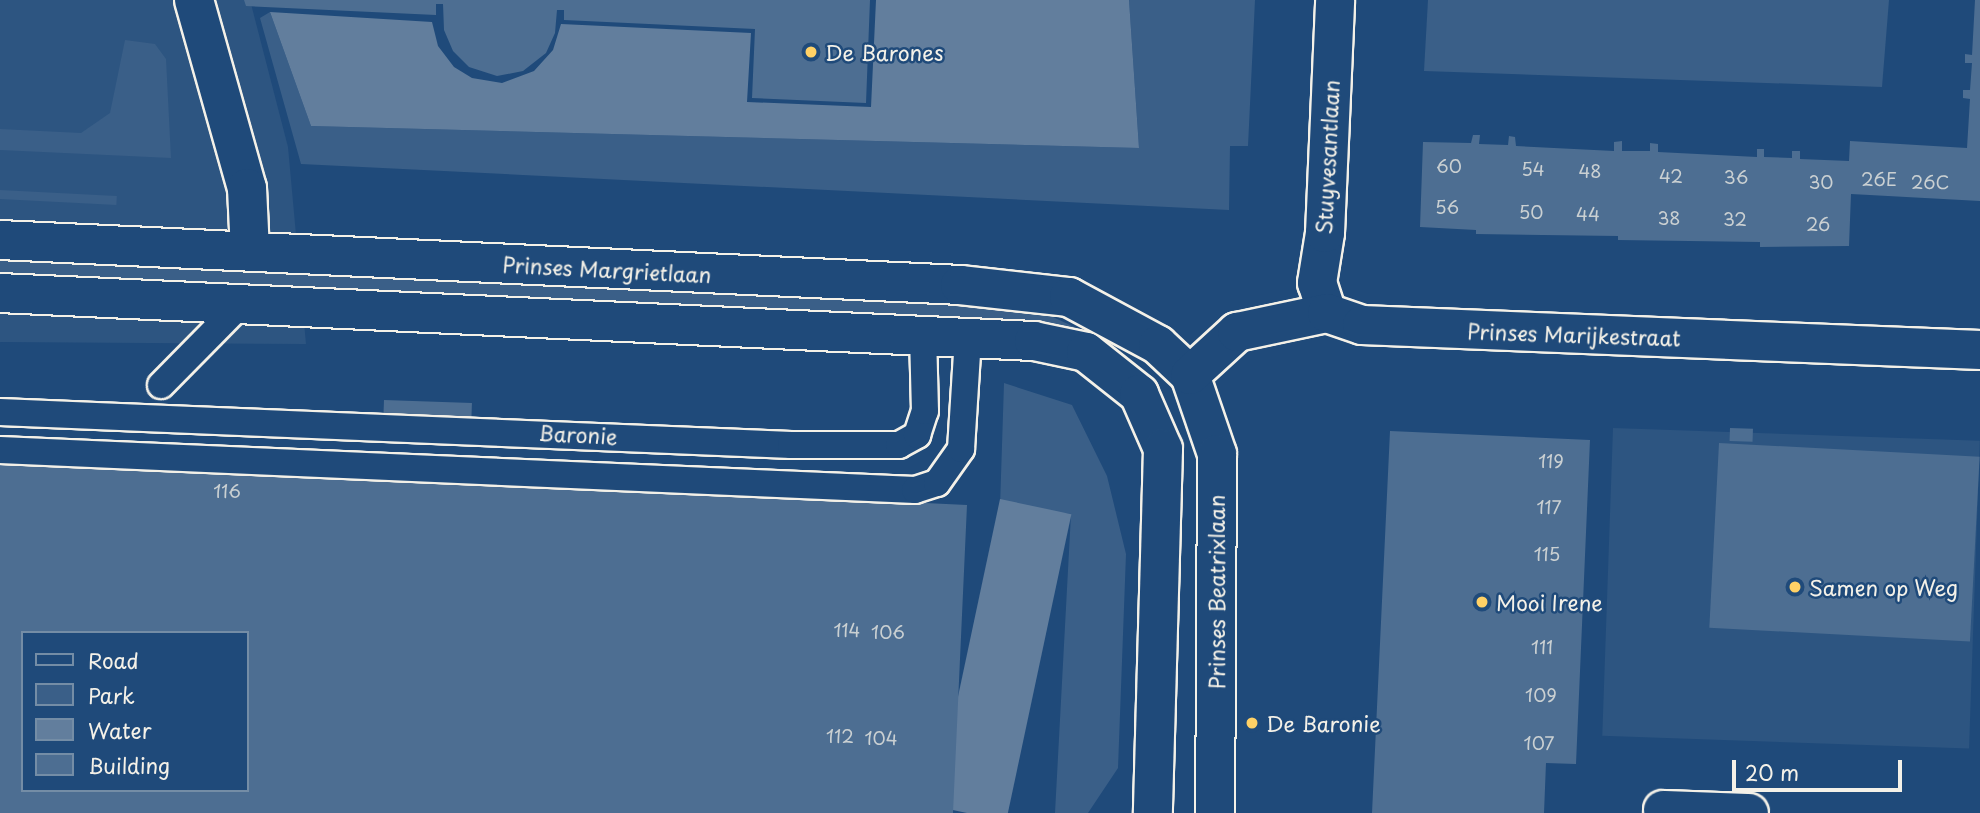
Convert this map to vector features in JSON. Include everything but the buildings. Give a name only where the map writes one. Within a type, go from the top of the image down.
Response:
[{"type":"street","points":[[194,0],[247,188],[250,253]]},
{"type":"street","name":"Stuyvesantlaan","points":[[1327,313],[1317,283],[1325,233],[1335,0]]},
{"type":"street","name":"Prinses Margrietlaan","points":[[0,240],[960,285],[1069,297],[1158,345],[1190,375]]},
{"type":"street","points":[[0,293],[1034,341],[1086,352],[1139,394],[1163,449],[1153,813]]},
{"type":"street","points":[[1190,375],[1237,332],[1327,313]]},
{"type":"street","name":"Prinses Marijkestraat","points":[[1327,313],[1362,325],[1980,350]]},
{"type":"street","name":"Prinses Beatrixlaan","points":[[1190,375],[1217,454],[1215,813]]},
{"type":"street","points":[[1663,810],[1749,813]]},
{"type":"lane","points":[[161,385],[242,303]]},
{"type":"lane","name":"Baronie","points":[[0,412],[383,425],[791,445],[899,445],[917,435],[925,411],[923,337]]},
{"type":"lane","name":"Baronie","points":[[0,450],[215,464],[915,490],[937,483],[961,449],[966,431],[968,338]]},
{"type":"lane","points":[[106,459],[117,428],[137,417]]},
{"type":"shaded area","points":[[0,0],[250,0],[288,147],[306,344],[0,342]]},
{"type":"shaded area","name":"Samen op Weg","points":[[1613,428],[1980,441],[1969,749],[1602,736]]},
{"type":"green space","points":[[1129,0],[1255,0],[1248,146],[1230,146],[1229,210],[301,164],[260,18],[270,12],[311,126],[1139,148]]},
{"type":"green space","points":[[1428,0],[1889,0],[1882,87],[1424,71]]},
{"type":"green space","points":[[125,40],[155,44],[166,59],[171,158],[0,150],[0,129],[81,133],[110,113]]},
{"type":"green space","points":[[0,190],[117,196],[116,205],[0,199]]},
{"type":"green space","points":[[0,256],[902,299],[1027,311],[1053,317],[1091,335],[977,320],[0,273]]},
{"type":"green space","points":[[1004,383],[1072,405],[1107,476],[1126,554],[1118,768],[1088,813],[1055,813],[1071,514],[1000,507]]},
{"type":"water","points":[[876,0],[1129,0],[1139,148],[311,126],[270,12],[432,22],[438,46],[454,67],[472,78],[502,83],[534,71],[553,50],[561,24],[751,33],[747,102],[871,107]]},
{"type":"water","points":[[1000,499],[1071,514],[1008,813],[967,813],[935,806]]},
{"type":"place","name":"De Barones","points":[[811,52]]},
{"type":"place","name":"Samen op Weg","points":[[1795,587]]},
{"type":"place","name":"Mooi Irene","points":[[1482,602]]},
{"type":"place","name":"De Baronie","points":[[1252,723]]}]
